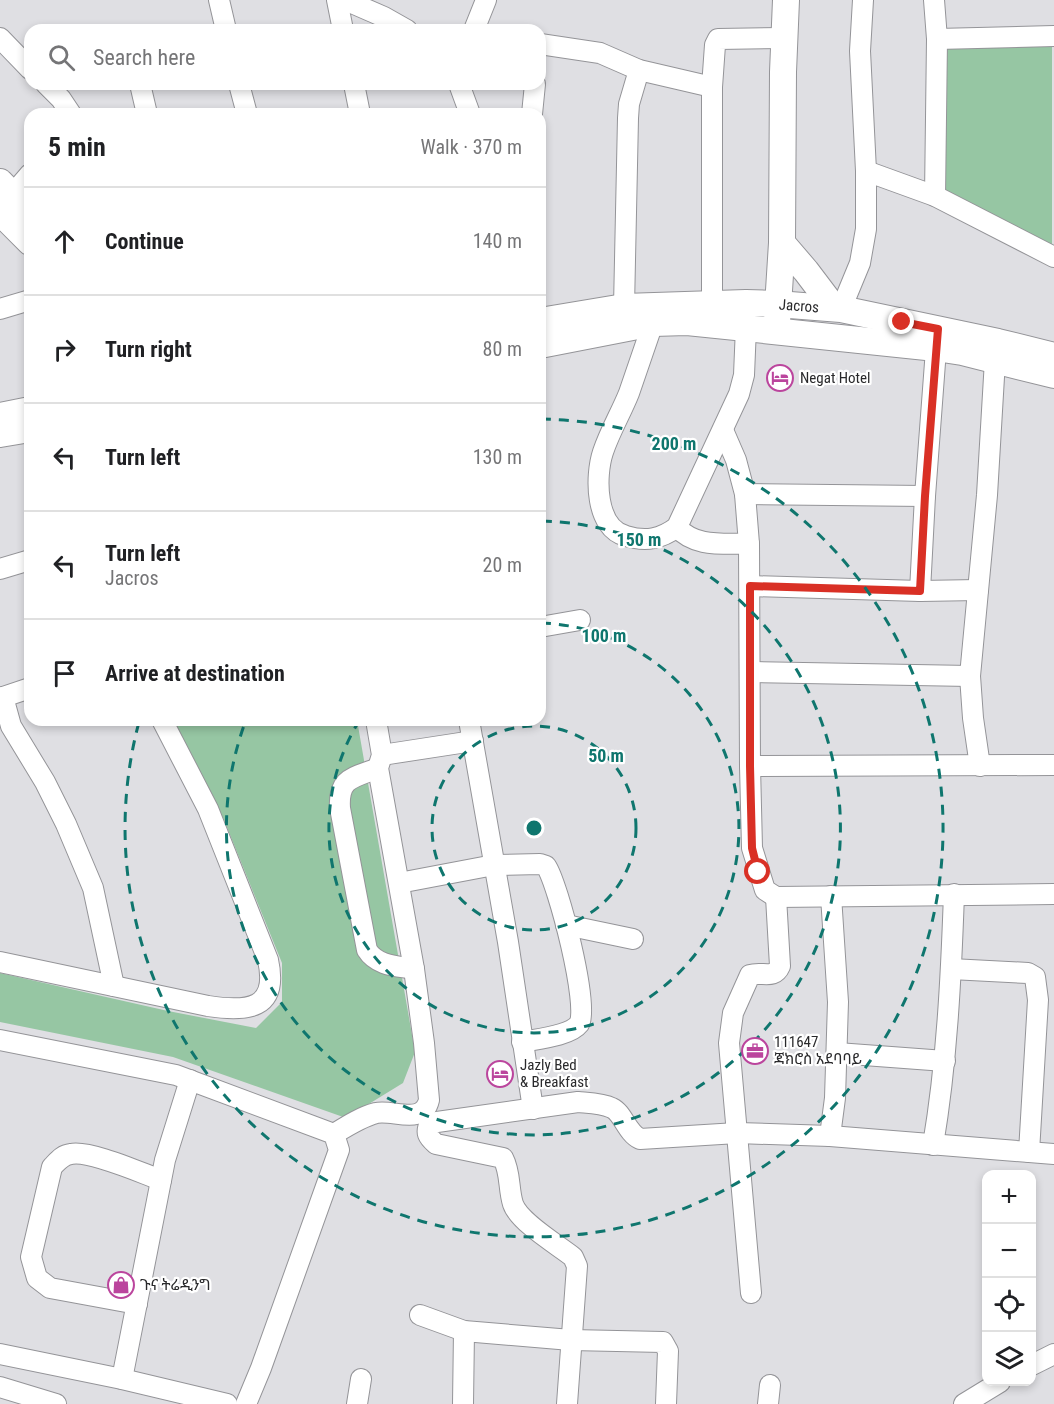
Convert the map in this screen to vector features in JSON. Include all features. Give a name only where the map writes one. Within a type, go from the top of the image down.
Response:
[{"type":"main road","points":[[777,331],[782,243],[786,0]]},
{"type":"main road","points":[[4,197],[24,209]]},
{"type":"main road","points":[[4,197],[24,232]]},
{"type":"main road","points":[[782,243],[837,308]]},
{"type":"main road","name":"Jacros","points":[[546,320],[624,307],[777,304],[837,308],[937,339],[995,360],[1054,375]]},
{"type":"main road","name":"Jacros","points":[[546,344],[653,323],[687,322],[777,331],[937,339],[1054,356]]},
{"type":"main road","points":[[0,417],[24,411]]},
{"type":"main road","points":[[0,434],[24,430]]},
{"type":"street","points":[[219,0],[225,24]]},
{"type":"street","points":[[337,0],[342,24]]},
{"type":"street","points":[[345,0],[396,24]]},
{"type":"street","points":[[476,24],[486,0]]},
{"type":"street","points":[[837,308],[860,263],[866,229],[866,171],[860,51],[863,0]]},
{"type":"street","points":[[934,0],[937,39],[935,196]]},
{"type":"street","points":[[937,39],[1054,36]]},
{"type":"street","points":[[0,38],[24,63]]},
{"type":"street","points":[[712,304],[713,54],[718,39],[784,38]]},
{"type":"street","points":[[546,45],[600,53],[639,70],[712,87]]},
{"type":"street","points":[[624,307],[628,118],[629,104],[639,70]]},
{"type":"street","points":[[52,90],[67,108]]},
{"type":"street","points":[[141,90],[146,108]]},
{"type":"street","points":[[241,90],[245,108]]},
{"type":"street","points":[[355,90],[359,108]]},
{"type":"street","points":[[461,90],[468,108]]},
{"type":"street","points":[[533,108],[534,90]]},
{"type":"street","points":[[866,171],[935,196],[1054,257]]},
{"type":"street","points":[[4,197],[24,179]]},
{"type":"street","points":[[0,309],[24,302]]},
{"type":"street","points":[[653,323],[600,465],[600,507],[610,527],[621,536],[637,539],[654,539],[677,527],[739,394],[744,375],[746,327]]},
{"type":"street","points":[[920,591],[937,339]]},
{"type":"street","points":[[980,766],[970,676],[987,495],[995,360]]},
{"type":"street","points":[[723,430],[736,460],[745,495],[750,586],[752,848],[765,890],[776,897],[1054,894]]},
{"type":"street","points":[[745,495],[925,496]]},
{"type":"street","points":[[677,527],[691,539],[700,542],[749,544]]},
{"type":"street","points":[[0,569],[24,562]]},
{"type":"street","points":[[750,586],[920,591],[978,590]]},
{"type":"street","points":[[546,626],[580,621]]},
{"type":"street","points":[[750,672],[970,676]]},
{"type":"street","points":[[24,690],[2,698],[5,728],[56,803],[93,888],[114,986]]},
{"type":"street","points":[[0,962],[232,1010],[253,1008],[262,1002],[269,990],[272,977],[268,960],[208,809],[165,726]]},
{"type":"street","points":[[377,726],[380,761],[424,1043],[429,1100],[426,1118],[428,1137],[435,1144],[503,1158],[508,1169],[514,1205],[521,1216],[573,1257],[577,1266],[567,1404]]},
{"type":"street","points":[[471,726],[510,954],[533,1109]]},
{"type":"street","points":[[414,969],[382,963],[372,957],[367,950],[339,794],[342,785],[380,761],[473,741]]},
{"type":"street","points":[[750,766],[1054,765]]},
{"type":"street","points":[[399,883],[494,865],[540,864],[546,866],[555,883],[566,925],[582,1000],[582,1015],[579,1024],[560,1034],[522,1042]]},
{"type":"street","points":[[933,1145],[945,1060],[954,894]]},
{"type":"street","points":[[830,1136],[835,1098],[838,1002],[831,896]]},
{"type":"street","points":[[751,1293],[729,1043],[733,1013],[750,975],[775,973],[780,966],[776,897]]},
{"type":"street","points":[[566,925],[633,939]]},
{"type":"street","points":[[951,969],[1028,973],[1035,977],[1038,1009],[1029,1152]]},
{"type":"street","points":[[0,1040],[148,1068],[190,1080],[334,1134],[375,1113],[415,1114],[426,1118],[533,1109],[578,1102],[614,1108],[634,1136],[640,1139],[737,1133],[830,1136],[1054,1154]]},
{"type":"street","points":[[837,1053],[945,1060]]},
{"type":"street","points":[[122,1379],[165,1160],[190,1080]]},
{"type":"street","points":[[246,1404],[339,1150],[334,1134]]},
{"type":"street","points":[[137,1304],[50,1288],[38,1278],[31,1257],[52,1167],[60,1158],[71,1154],[85,1154],[161,1180]]},
{"type":"street","points":[[420,1316],[464,1331],[571,1340],[663,1342],[668,1350],[666,1404]]},
{"type":"street","points":[[463,1404],[464,1331]]},
{"type":"street","points":[[0,1354],[122,1379],[227,1404]]},
{"type":"street","points":[[1036,1363],[1054,1354]]},
{"type":"street","points":[[357,1404],[361,1380]]},
{"type":"street","points":[[964,1404],[993,1386]]},
{"type":"street","points":[[0,1387],[56,1404]]},
{"type":"green space","points":[[940,44],[1052,44],[1052,252],[940,198]]},
{"type":"green space","points":[[174,726],[358,726],[415,1052],[403,1083],[346,1118],[173,1057],[0,1022],[0,973],[168,1011],[256,1028],[282,1002],[282,963],[224,820]]},
{"type":"place","name":"Negat Hotel","points":[[780,378]]},
{"type":"place","name":"111647 ጃክሮስ አደባባይ","points":[[755,1051]]},
{"type":"place","name":"Jazly Bed & Breakfast","points":[[500,1074]]},
{"type":"place","name":"ጉና ትሬዲንግ","points":[[121,1285]]},
{"type":"route","points":[[758,872],[752,848],[750,586],[920,591],[938,329],[902,322]]}]
